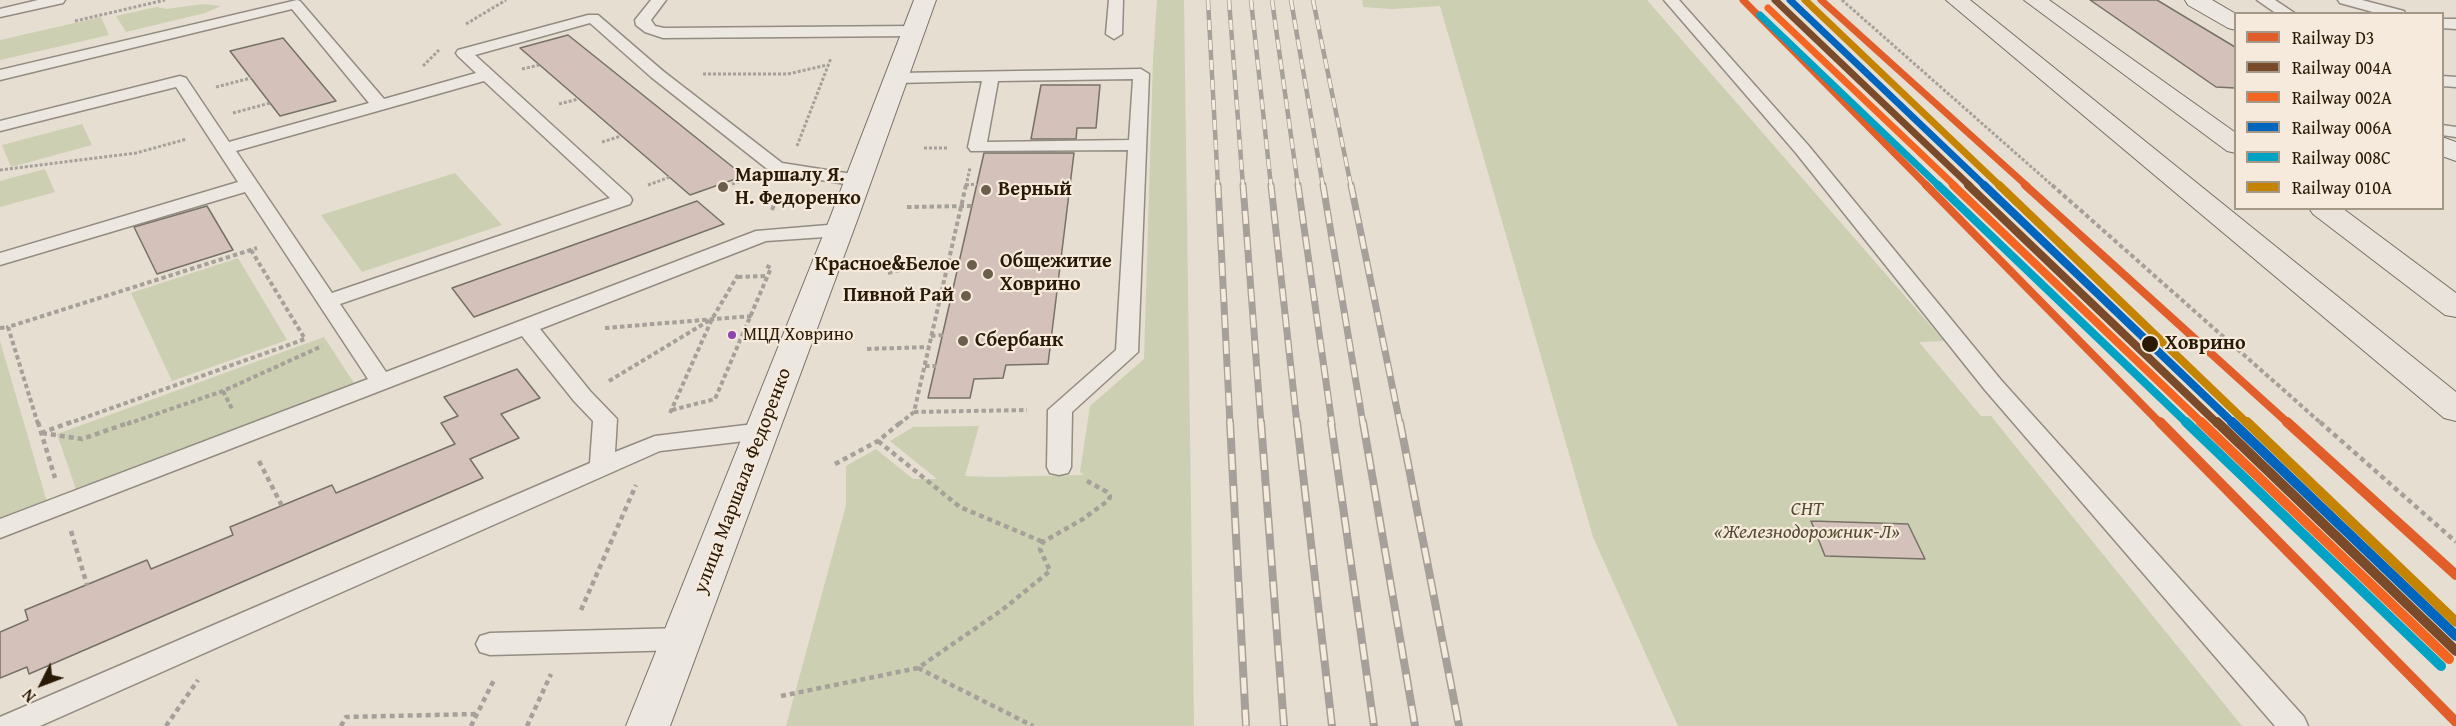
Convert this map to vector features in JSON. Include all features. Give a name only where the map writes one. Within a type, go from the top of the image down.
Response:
[{"type":"main road","points":[[1957,0],[2456,410]]},
{"type":"main road","points":[[2035,0],[2234,144]]},
{"type":"main road","points":[[2326,210],[2456,308]]},
{"type":"street","name":"улица Маршала Федоренко","points":[[648,726],[840,230],[926,0]]},
{"type":"street","points":[[2196,0],[2234,22]]},
{"type":"lane","points":[[0,13],[58,0]]},
{"type":"lane","points":[[659,0],[643,20],[644,25],[650,29],[663,33],[914,31]]},
{"type":"lane","points":[[1114,34],[1116,0]]},
{"type":"lane","points":[[1671,0],[1802,149],[1993,385],[2293,726]]},
{"type":"lane","points":[[2264,0],[2285,12]]},
{"type":"lane","points":[[2345,0],[2391,12]]},
{"type":"lane","points":[[0,75],[295,3],[380,105]]},
{"type":"lane","points":[[329,301],[623,200],[464,53],[593,18],[657,74],[777,168],[858,180]]},
{"type":"lane","points":[[897,78],[1141,74],[1127,352],[1060,410],[1059,467]]},
{"type":"lane","points":[[226,148],[488,75]]},
{"type":"lane","points":[[991,76],[977,147],[1138,145]]},
{"type":"lane","points":[[0,126],[180,81],[381,382]]},
{"type":"lane","points":[[0,259],[250,185]]},
{"type":"lane","points":[[0,529],[763,235],[840,230]]},
{"type":"lane","points":[[526,326],[582,396],[605,419],[602,466]]},
{"type":"lane","points":[[10,726],[655,444],[762,431]]},
{"type":"lane","points":[[490,644],[683,639]]},
{"type":"path","points":[[150,4],[158,0]]},
{"type":"path","points":[[65,23],[165,0]]},
{"type":"path","points":[[1842,0],[2456,542]]},
{"type":"path","points":[[527,726],[712,319],[763,235],[827,65],[843,32]]},
{"type":"path","points":[[657,74],[788,74],[827,65]]},
{"type":"path","points":[[0,170],[136,153],[270,103]]},
{"type":"path","points":[[835,464],[878,441],[914,412],[970,166]]},
{"type":"path","points":[[966,185],[977,184]]},
{"type":"path","points":[[907,207],[972,206]]},
{"type":"path","points":[[0,328],[287,238]]},
{"type":"path","points":[[41,433],[305,339],[251,250]]},
{"type":"path","points":[[672,410],[715,399],[771,268],[749,258]]},
{"type":"path","points":[[888,273],[911,267],[958,266]]},
{"type":"path","points":[[737,277],[767,276]]},
{"type":"path","points":[[604,328],[752,316]]},
{"type":"path","points":[[582,396],[712,319]]},
{"type":"path","points":[[8,327],[87,585]]},
{"type":"path","points":[[41,433],[82,439],[223,391],[350,334]]},
{"type":"path","points":[[932,336],[943,335]]},
{"type":"path","points":[[867,349],[929,346]]},
{"type":"path","points":[[925,366],[936,366]]},
{"type":"path","points":[[914,412],[1060,410]]},
{"type":"path","points":[[878,441],[960,507],[1044,542]]},
{"type":"path","points":[[781,696],[918,668],[1031,588],[1050,571],[1040,549],[1044,542],[1083,519],[1110,496],[1059,467]]},
{"type":"path","points":[[918,668],[1033,726]]},
{"type":"path","points":[[471,726],[495,678]]},
{"type":"path","points":[[341,726],[346,717],[477,714]]},
{"type":"green space","points":[[1157,0],[1184,0],[1194,726],[786,726],[846,505],[846,466],[876,449],[913,479],[937,479],[890,441],[913,427],[979,426],[965,476],[1084,475],[1080,472],[1090,406],[1144,359],[1153,60]]},
{"type":"green space","name":"СНТ «Железнодорожник-Л»","points":[[1362,0],[1647,0],[1944,341],[1919,342],[1981,416],[1991,416],[2242,726],[1678,726],[1593,537],[1440,6],[1392,9],[1363,7]]},
{"type":"green space","points":[[203,4],[221,6],[205,13],[126,32],[116,16],[157,7],[167,9]]},
{"type":"green space","points":[[101,17],[109,35],[0,60],[0,40]]},
{"type":"green space","points":[[82,124],[92,145],[11,167],[2,145]]},
{"type":"green space","points":[[45,169],[55,192],[0,207],[0,181]]},
{"type":"green space","points":[[455,173],[502,225],[362,272],[321,215]]},
{"type":"green space","points":[[238,258],[287,340],[172,381],[131,293]]},
{"type":"green space","points":[[324,337],[356,386],[77,492],[57,434]]},
{"type":"green space","points":[[0,341],[47,502],[0,520]]},
{"type":"building","points":[[2090,0],[2157,0],[2234,46],[2234,88],[2216,87]]},
{"type":"building","points":[[568,35],[744,176],[690,195],[520,48]]},
{"type":"building","points":[[283,38],[336,101],[280,116],[230,51]]},
{"type":"building","points":[[1041,85],[1100,85],[1096,128],[1077,128],[1076,139],[1031,139]]},
{"type":"building","points":[[984,153],[1074,153],[1048,364],[1006,365],[1003,378],[974,379],[970,398],[928,398]]},
{"type":"building","points":[[697,201],[724,224],[474,317],[452,288]]},
{"type":"building","points":[[207,206],[233,250],[157,274],[134,227]]},
{"type":"building","points":[[517,369],[540,398],[501,414],[519,438],[470,459],[483,478],[29,674],[27,667],[0,678],[0,632],[28,620],[25,610],[147,560],[151,569],[233,535],[230,527],[332,485],[336,493],[455,444],[441,423],[458,416],[444,397]]},
{"type":"building","points":[[1811,521],[1908,524],[1925,559],[1825,556]]},
{"type":"railway","points":[[1208,0],[1218,186]]},
{"type":"railway","points":[[1229,0],[1243,186]]},
{"type":"railway","points":[[1251,0],[1271,186]]},
{"type":"railway","points":[[1272,0],[1298,186]]},
{"type":"railway","points":[[1291,0],[1323,186]]},
{"type":"railway","points":[[1313,0],[1351,186]]},
{"type":"railway","points":[[1218,185],[1230,424]]},
{"type":"railway","points":[[1243,185],[1261,424]]},
{"type":"railway","points":[[1271,185],[1297,424]]},
{"type":"railway","points":[[1298,185],[1332,424]]},
{"type":"railway","points":[[1323,185],[1363,424]]},
{"type":"railway","points":[[1351,185],[1400,424]]},
{"type":"railway","points":[[1230,422],[1246,726]]},
{"type":"railway","points":[[1261,422],[1284,726]]},
{"type":"railway","points":[[1297,422],[1332,726]]},
{"type":"railway","points":[[1331,422],[1374,726]]},
{"type":"railway","points":[[1363,422],[1415,726]]},
{"type":"railway","points":[[1400,422],[1459,726]]},
{"type":"rail line","name":"D3","points":[[1743,0],[2456,722]]},
{"type":"rail line","name":"004А","points":[[1775,0],[2456,651]]},
{"type":"rail line","name":"006А","points":[[1790,0],[2456,636]]},
{"type":"rail line","name":"010А","points":[[1805,0],[2456,622]]},
{"type":"rail line","name":"D3","points":[[1821,0],[2456,575]]},
{"type":"rail line","name":"002А","points":[[1768,8],[2449,659]]},
{"type":"rail line","name":"008С","points":[[1760,15],[2441,666]]},
{"type":"place","name":"Маршалу Я. Н. Федоренко","points":[[723,187]]},
{"type":"place","name":"Верный","points":[[986,190]]},
{"type":"place","name":"Красное&Белое","points":[[972,265]]},
{"type":"place","name":"Общежитие Ховрино","points":[[988,274]]},
{"type":"place","name":"Пивной Рай","points":[[966,296]]},
{"type":"place","name":"МЦД Ховрино","points":[[732,335]]},
{"type":"place","name":"Сбербанк","points":[[963,341]]},
{"type":"place","name":"Ховрино","points":[[2150,344]]}]
